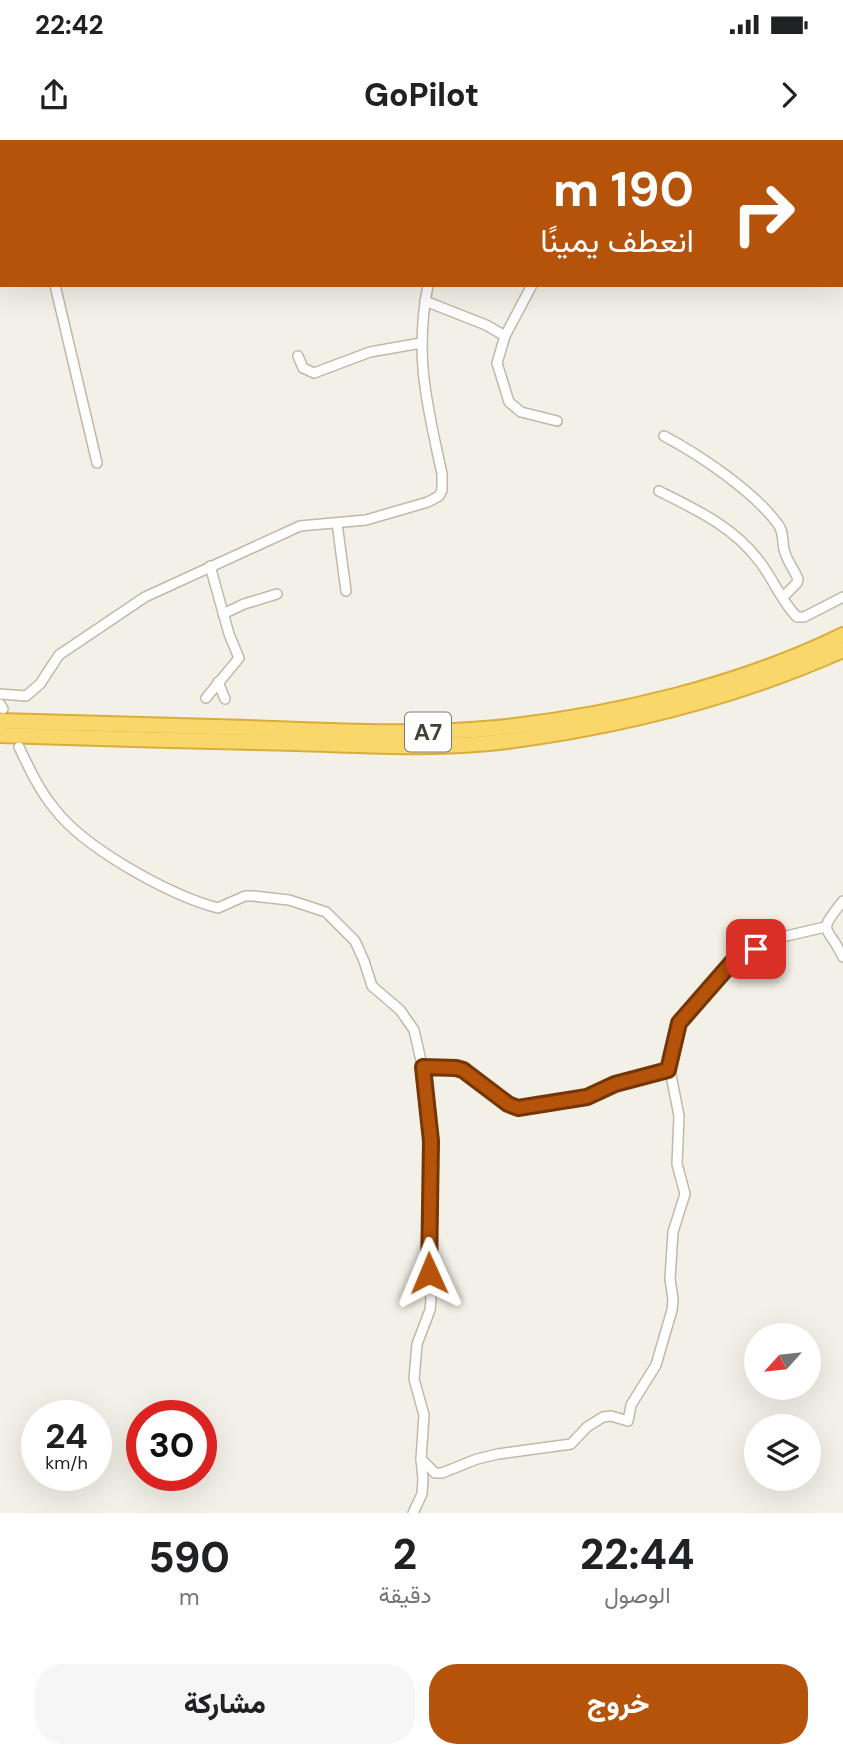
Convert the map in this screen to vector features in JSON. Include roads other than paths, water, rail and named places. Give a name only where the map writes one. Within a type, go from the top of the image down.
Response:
[{"type":"highway","name":"A7","points":[[1,711],[354,732],[497,728],[629,706],[714,685],[790,658],[843,635]]},
{"type":"highway","name":"A7","points":[[0,735],[386,747],[506,741],[630,720],[725,695],[788,674],[843,650]]},
{"type":"street","points":[[55,287],[97,463]]},
{"type":"street","points":[[0,694],[26,696],[40,684],[59,655],[104,622],[145,597],[210,566],[300,526],[366,520],[435,499],[442,490],[442,474],[425,393],[421,343],[428,287]]},
{"type":"street","points":[[531,287],[505,336],[498,356],[498,369],[509,402],[521,412],[557,421]]},
{"type":"street","points":[[425,301],[486,325],[505,336]]},
{"type":"street","points":[[298,356],[303,369],[314,373],[370,352],[421,343]]},
{"type":"street","points":[[664,436],[682,445],[732,481],[778,523],[783,535],[784,552],[798,579],[783,597]]},
{"type":"street","points":[[659,491],[736,534],[760,561],[795,615],[800,618],[843,597]]},
{"type":"street","points":[[337,523],[346,591]]},
{"type":"street","points":[[206,698],[239,657],[223,614],[210,566]]},
{"type":"street","points":[[223,614],[277,594]]},
{"type":"street","points":[[218,682],[225,699]]},
{"type":"street","points":[[19,747],[54,809],[79,834],[113,859],[168,888],[218,908],[245,896],[253,896],[305,904],[332,916],[355,941],[372,986],[408,1020],[414,1030],[423,1067],[431,1141],[428,1257],[431,1300],[417,1345],[414,1379],[424,1415],[422,1494],[413,1513]]},
{"type":"street","points":[[843,901],[825,927],[843,957]]},
{"type":"street","points":[[421,1458],[435,1473],[442,1473],[498,1454],[571,1444],[587,1427],[603,1417],[611,1416],[625,1422],[629,1419],[631,1405],[656,1365],[672,1310],[670,1279],[673,1232],[685,1194],[677,1164],[679,1116],[668,1070],[679,1023],[734,960],[778,938],[825,927]]},
{"type":"street","points":[[423,1067],[463,1070],[508,1104],[518,1108],[587,1097],[615,1084],[668,1070]]}]
